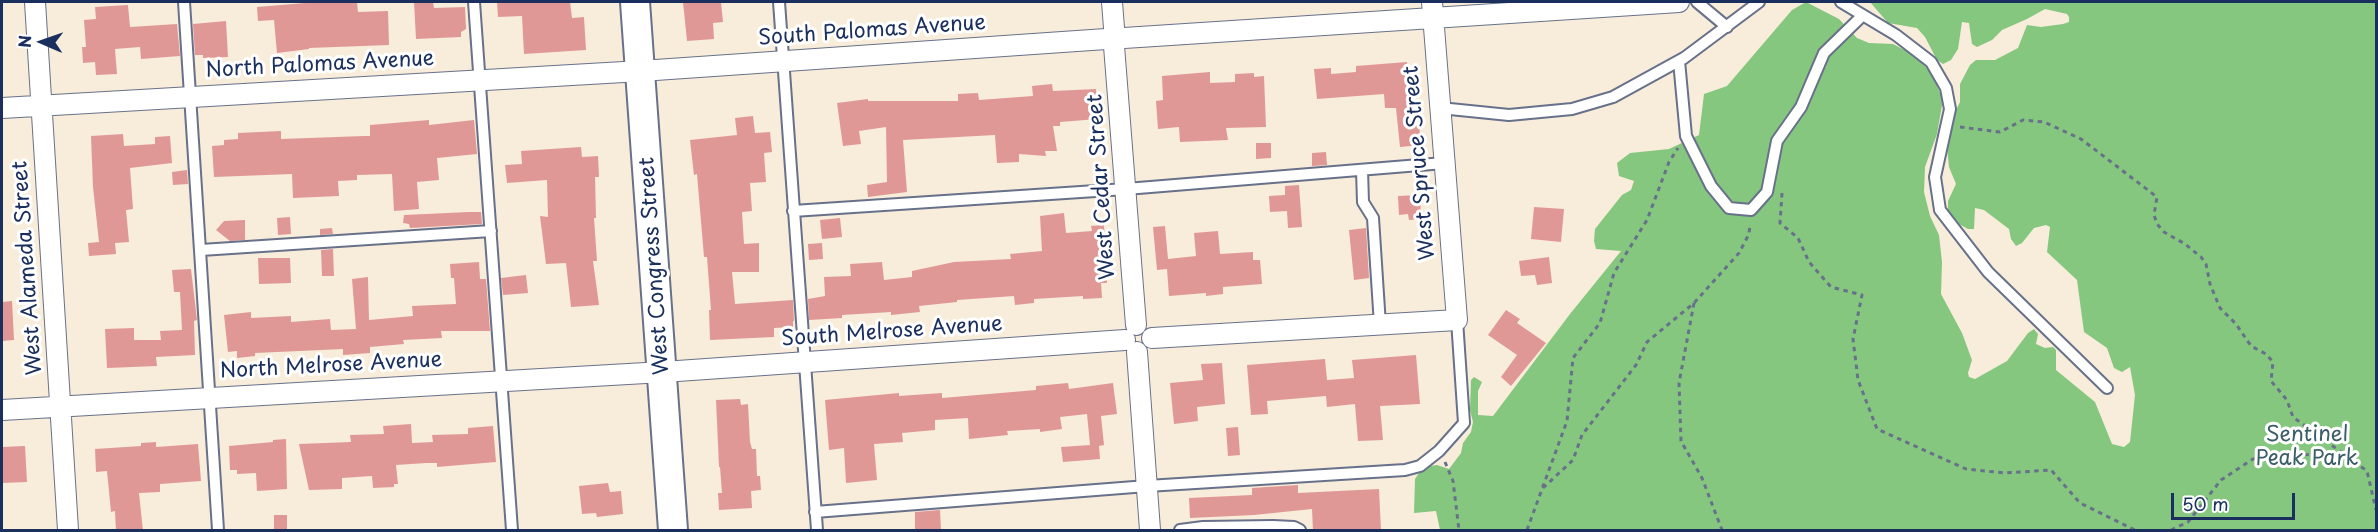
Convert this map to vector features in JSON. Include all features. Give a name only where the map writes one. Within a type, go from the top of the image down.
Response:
[{"type":"main road","name":"West Congress Street","points":[[635,2],[673,531]]},
{"type":"street","name":"West Alameda Street","points":[[35,2],[69,531]]},
{"type":"street","name":"West Cedar Street","points":[[1112,2],[1126,189],[1133,339],[1150,531]]},
{"type":"street","name":"South Palomas Avenue","points":[[641,71],[1114,38],[1432,10],[1679,2]]},
{"type":"street","name":"West Spruce Street","points":[[1432,10],[1457,320]]},
{"type":"street","name":"North Palomas Avenue","points":[[2,108],[641,71]]},
{"type":"street","points":[[1133,339],[1147,348],[1152,338],[1457,320]]},
{"type":"street","name":"South Melrose Avenue","points":[[663,372],[1133,339]]},
{"type":"street","name":"North Melrose Avenue","points":[[2,410],[663,372]]},
{"type":"lane","points":[[184,2],[218,531]]},
{"type":"lane","points":[[474,2],[512,530]]},
{"type":"lane","points":[[778,2],[817,531]]},
{"type":"lane","points":[[1697,2],[1727,27]]},
{"type":"lane","points":[[1440,108],[1509,115],[1572,109],[1613,97],[1679,61],[1759,2]]},
{"type":"lane","points":[[1841,2],[1896,36],[1932,62],[1946,88],[1950,109],[1935,177],[1940,210],[1988,272],[2108,388]]},
{"type":"lane","points":[[1679,61],[1686,136],[1711,186],[1729,208],[1750,210],[1767,192],[1777,141],[1800,107],[1824,53],[1862,16]]},
{"type":"lane","points":[[793,211],[1126,189],[1444,163]]},
{"type":"lane","points":[[1362,170],[1364,202],[1373,218],[1380,325]]},
{"type":"lane","points":[[201,249],[491,231]]},
{"type":"lane","points":[[815,512],[1147,486],[1405,470],[1420,466],[1440,451],[1464,423],[1457,320]]},
{"type":"lane","points":[[1180,531],[1203,527],[1273,526],[1294,527],[1300,531]]},
{"type":"path","points":[[1946,127],[1971,127],[1988,132],[2000,132],[2023,120],[2044,122],[2081,139],[2157,197],[2154,215],[2157,224],[2164,232],[2185,244],[2201,257],[2206,264],[2210,284],[2220,308],[2236,324],[2251,346],[2266,354],[2272,362],[2271,381],[2287,400],[2291,413],[2302,425],[2367,471],[2376,510]]},
{"type":"path","points":[[1527,531],[1568,421],[1574,358],[1600,322],[1614,273],[1647,220],[1670,162],[1686,136]]},
{"type":"path","points":[[1767,192],[1782,192],[1780,223],[1798,238],[1809,262],[1831,287],[1862,295],[1853,339],[1858,380],[1877,429],[1966,469],[2005,473],[2051,470],[2080,502],[2135,531]]},
{"type":"path","points":[[1541,490],[1573,460],[1582,435],[1636,365],[1647,342],[1694,303],[1738,253],[1749,234],[1750,210]]},
{"type":"path","points":[[1694,303],[1679,383],[1681,441],[1702,478],[1722,531]]},
{"type":"path","points":[[1440,451],[1453,481],[1459,531]]},
{"type":"path","points":[[2171,531],[2188,522],[2221,480],[2253,459],[2341,452]]},
{"type":"path","points":[[2370,484],[2376,486]]},
{"type":"green space","name":"Sentinel Peak Park","points":[[1806,2],[1839,19],[1857,38],[1869,43],[1893,44],[1918,57],[1933,76],[1943,100],[1937,134],[1925,167],[1924,192],[1930,216],[1939,235],[1942,262],[1941,294],[1962,333],[1972,360],[1969,377],[1975,379],[2007,361],[2028,333],[2034,329],[2038,334],[2036,344],[2045,348],[2053,347],[2056,350],[2056,370],[2095,402],[2112,444],[2124,447],[2130,442],[2135,395],[2130,367],[2122,372],[2114,368],[2107,348],[2084,332],[2077,280],[2047,252],[2050,227],[2046,225],[2034,228],[2022,243],[2016,246],[2011,239],[2009,229],[1984,210],[1975,208],[1974,229],[1968,229],[1957,223],[1948,211],[1948,201],[1956,184],[1949,167],[1947,147],[1954,114],[1960,102],[1960,84],[1970,65],[1976,60],[1995,60],[2018,48],[2027,25],[2041,27],[2063,24],[2069,22],[2069,17],[2067,14],[2045,9],[2002,30],[1992,40],[1977,47],[1972,44],[1969,23],[1962,22],[1958,49],[1951,60],[1943,64],[1937,60],[1925,37],[1917,28],[1888,23],[1870,2],[2376,2],[2376,530],[1440,530],[1436,511],[1414,513],[1415,479],[1423,467],[1437,465],[1449,469],[1461,453],[1463,443],[1471,432],[1473,422],[1470,410],[1471,380],[1474,377],[1482,382],[1478,391],[1478,415],[1493,416],[1621,251],[1596,249],[1594,241],[1595,229],[1622,195],[1631,190],[1634,181],[1619,176],[1617,163],[1630,153],[1669,149],[1699,135],[1704,94],[1727,86],[1792,10]]},
{"type":"building","points":[[317,2],[357,2],[358,12],[388,11],[389,45],[309,48],[277,53],[274,20],[258,21],[257,7]]},
{"type":"building","points":[[414,2],[433,2],[434,8],[465,7],[466,29],[461,32],[461,37],[416,39]]},
{"type":"building","points":[[497,2],[570,2],[572,18],[584,17],[586,50],[524,54],[522,16],[498,17]]},
{"type":"building","points":[[683,2],[721,2],[723,22],[713,23],[714,39],[687,41]]},
{"type":"building","points":[[128,5],[130,27],[177,24],[180,56],[141,59],[140,47],[115,49],[117,74],[96,75],[95,62],[83,63],[82,47],[86,47],[84,20],[96,19],[95,7]]},
{"type":"building","points":[[226,21],[228,57],[203,58],[203,55],[195,55],[193,24]]},
{"type":"building","points":[[1407,62],[1411,113],[1418,112],[1421,145],[1400,147],[1396,108],[1385,108],[1384,94],[1317,99],[1314,69],[1331,68],[1331,74],[1356,72],[1356,66]]},
{"type":"building","points":[[1210,72],[1210,83],[1235,82],[1235,74],[1254,73],[1254,77],[1264,76],[1266,127],[1226,128],[1228,140],[1180,142],[1179,127],[1158,129],[1156,101],[1163,100],[1162,76]]},
{"type":"building","points":[[1052,84],[1053,91],[1096,89],[1098,119],[1060,122],[1060,126],[1053,126],[1057,151],[1045,151],[1046,156],[1019,154],[1019,162],[997,163],[995,135],[903,140],[907,192],[868,197],[867,185],[887,182],[886,127],[859,131],[861,144],[843,146],[837,103],[868,99],[868,101],[958,101],[958,94],[978,93],[979,100],[1033,96],[1032,86]]},
{"type":"building","points":[[753,116],[755,133],[770,132],[772,152],[764,153],[766,182],[750,183],[752,211],[742,212],[744,244],[759,243],[759,272],[732,272],[735,304],[793,300],[793,327],[774,328],[774,337],[710,340],[709,310],[711,310],[707,257],[704,257],[697,174],[694,175],[690,140],[737,135],[735,118]]},
{"type":"building","points":[[429,120],[429,125],[474,120],[477,154],[437,158],[439,180],[417,182],[419,209],[394,211],[392,174],[357,175],[357,180],[338,181],[339,196],[293,198],[292,174],[214,177],[212,146],[224,145],[224,140],[238,139],[238,133],[281,131],[281,139],[370,136],[370,125]]},
{"type":"building","points":[[123,134],[124,146],[155,144],[155,137],[170,136],[172,163],[130,168],[133,209],[126,210],[129,242],[115,243],[116,254],[89,256],[88,243],[99,242],[93,187],[91,136]]},
{"type":"building","points":[[1256,143],[1271,143],[1271,158],[1256,159]]},
{"type":"building","points":[[581,147],[582,157],[598,156],[599,177],[595,177],[596,218],[594,218],[597,261],[593,261],[599,305],[571,307],[566,263],[546,264],[540,216],[548,217],[547,180],[507,183],[505,165],[522,164],[521,151]]},
{"type":"building","points":[[1326,152],[1327,165],[1312,166],[1312,153]]},
{"type":"building","points":[[187,170],[188,184],[173,185],[172,172]]},
{"type":"building","points":[[1299,185],[1302,227],[1288,228],[1287,211],[1270,212],[1269,196],[1285,195],[1285,186]]},
{"type":"building","points":[[1420,195],[1421,219],[1409,220],[1408,214],[1399,215],[1398,196]]},
{"type":"building","points":[[1534,207],[1564,209],[1561,242],[1531,239]]},
{"type":"building","points":[[481,212],[482,224],[410,228],[409,224],[403,223],[404,215]]},
{"type":"building","points":[[1064,213],[1066,233],[1092,231],[1091,226],[1104,225],[1107,283],[1101,283],[1102,298],[1083,299],[1083,296],[1034,299],[1034,303],[1015,305],[1014,296],[957,300],[957,302],[919,306],[920,312],[891,315],[891,312],[842,315],[842,318],[809,320],[808,299],[825,296],[824,277],[851,276],[850,264],[882,262],[884,280],[912,277],[912,271],[954,262],[1011,259],[1010,254],[1042,251],[1040,216]]},
{"type":"building","points":[[290,217],[291,234],[278,235],[277,218]]},
{"type":"building","points":[[840,218],[842,237],[822,239],[820,220]]},
{"type":"building","points":[[245,220],[245,240],[230,241],[216,230],[224,221]]},
{"type":"building","points":[[1165,226],[1168,259],[1196,256],[1194,233],[1218,231],[1220,254],[1253,252],[1253,260],[1260,260],[1262,284],[1223,287],[1223,294],[1169,296],[1167,269],[1157,270],[1153,227]]},
{"type":"building","points":[[332,228],[333,234],[320,235],[320,229]]},
{"type":"building","points":[[1366,228],[1369,278],[1354,280],[1349,230]]},
{"type":"building","points":[[822,243],[823,259],[809,260],[808,244]]},
{"type":"building","points":[[333,249],[334,276],[322,276],[321,250]]},
{"type":"building","points":[[1549,257],[1552,283],[1537,285],[1535,275],[1521,276],[1519,261]]},
{"type":"building","points":[[258,258],[290,258],[291,283],[259,284]]},
{"type":"building","points":[[479,262],[480,279],[486,279],[490,331],[441,331],[442,338],[403,340],[404,344],[370,347],[370,353],[343,355],[343,349],[255,353],[255,356],[237,358],[237,351],[228,352],[224,315],[251,312],[251,318],[291,316],[291,322],[330,319],[331,330],[356,329],[352,279],[368,277],[369,320],[413,316],[412,306],[456,304],[454,278],[451,278],[450,264]]},
{"type":"building","points":[[191,269],[197,320],[194,321],[195,355],[156,357],[157,366],[107,368],[105,329],[134,328],[134,340],[161,340],[160,331],[182,330],[180,292],[174,292],[172,270]]},
{"type":"building","points":[[526,275],[528,293],[503,295],[501,278]]},
{"type":"building","points":[[12,301],[14,340],[2,341],[2,302]]},
{"type":"building","points":[[1506,310],[1520,319],[1517,323],[1546,343],[1511,386],[1501,377],[1517,355],[1488,335]]},
{"type":"building","points":[[1416,355],[1420,404],[1380,406],[1383,440],[1358,441],[1355,404],[1327,407],[1326,396],[1267,401],[1268,414],[1251,415],[1247,365],[1325,359],[1327,380],[1354,378],[1352,360]]},
{"type":"building","points":[[1222,363],[1225,404],[1197,407],[1198,421],[1174,424],[1170,383],[1203,380],[1201,364]]},
{"type":"building","points":[[1068,383],[1069,389],[1113,383],[1117,414],[1101,416],[1104,445],[1099,446],[1100,459],[1063,462],[1061,447],[1090,445],[1087,414],[1060,417],[1062,429],[1040,432],[1040,429],[1007,431],[1008,435],[969,439],[968,418],[935,420],[935,430],[902,433],[903,442],[874,444],[877,480],[846,483],[844,448],[829,450],[825,400],[899,393],[899,396],[942,393],[942,398],[1036,390],[1036,386]]},
{"type":"building","points":[[740,399],[741,405],[748,404],[750,442],[752,449],[756,449],[757,476],[760,476],[761,490],[751,491],[752,508],[719,510],[718,493],[722,493],[716,400]]},
{"type":"building","points":[[411,424],[412,443],[433,442],[432,435],[468,434],[468,428],[493,426],[496,462],[437,467],[437,463],[396,465],[398,484],[394,484],[394,487],[373,488],[372,476],[342,478],[342,489],[309,490],[299,444],[351,442],[350,435],[384,434],[383,426]]},
{"type":"building","points":[[1238,427],[1240,455],[1228,456],[1226,428]]},
{"type":"building","points":[[286,439],[287,489],[257,491],[256,473],[237,474],[237,470],[230,470],[229,446]]},
{"type":"building","points":[[156,442],[156,447],[198,444],[201,481],[160,484],[160,492],[139,493],[143,531],[116,531],[115,511],[111,512],[107,471],[96,472],[95,449],[141,446],[141,443]]},
{"type":"building","points":[[25,446],[27,482],[2,483],[2,447]]},
{"type":"building","points":[[608,483],[610,492],[621,491],[623,514],[597,517],[596,513],[582,514],[579,486]]},
{"type":"building","points":[[1298,485],[1298,493],[1379,489],[1381,531],[1313,531],[1312,509],[1190,518],[1189,498],[1252,495],[1252,488]]},
{"type":"building","points":[[940,510],[941,531],[915,531],[915,512]]},
{"type":"building","points":[[274,515],[287,515],[287,531],[274,531]]}]
